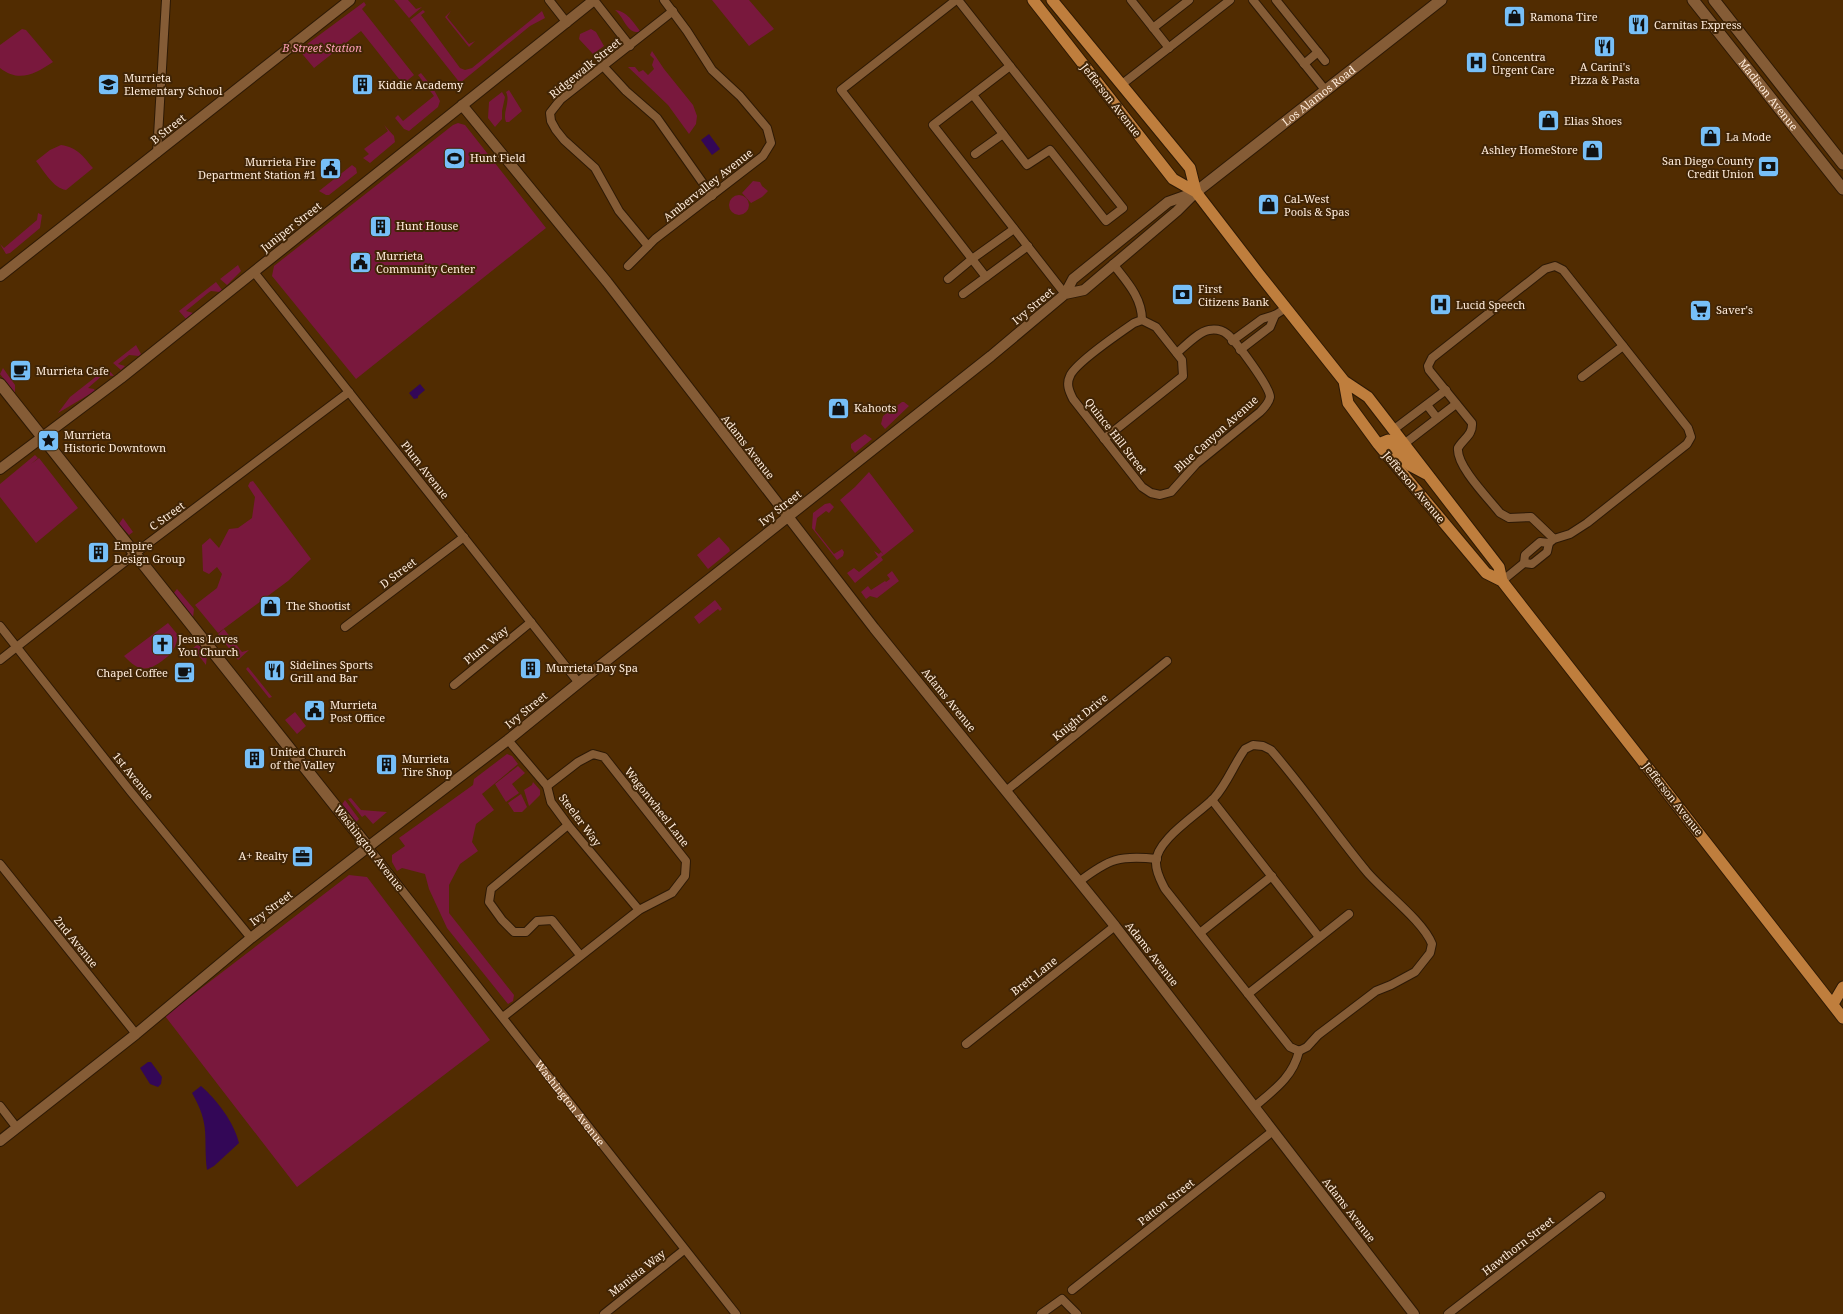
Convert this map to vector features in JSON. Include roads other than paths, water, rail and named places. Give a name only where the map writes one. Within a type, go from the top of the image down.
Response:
[{"type":"main road","name":"Jefferson Avenue","points":[[1033,0],[1173,179],[1196,192],[1344,382],[1368,397],[1499,567],[1502,581]]},
{"type":"main road","name":"Jefferson Avenue","points":[[1052,0],[1190,168],[1196,192]]},
{"type":"main road","name":"Los Alamos Road","points":[[1196,192],[1440,0]]},
{"type":"main road","name":"Madison Avenue","points":[[1693,0],[1843,189]]},
{"type":"main road","name":"Madison Avenue","points":[[1714,0],[1843,164]]},
{"type":"main road","name":"Jefferson Avenue","points":[[1344,382],[1348,403],[1378,444],[1486,573],[1502,581],[1843,1018]]},
{"type":"main road","name":"Washington Avenue","points":[[0,384],[368,847]]},
{"type":"main road","points":[[1378,444],[1388,440],[1411,466],[1428,475]]},
{"type":"main road","points":[[1832,1004],[1843,987]]},
{"type":"main road","points":[[1832,1004],[1843,999]]},
{"type":"street","points":[[157,153],[166,0]]},
{"type":"street","name":"B Street","points":[[0,276],[350,0]]},
{"type":"street","points":[[549,0],[567,23]]},
{"type":"street","points":[[594,0],[630,46]]},
{"type":"street","name":"Juniper Street","points":[[0,469],[103,392],[594,0]]},
{"type":"street","name":"Ambervalley Avenue","points":[[628,266],[648,246],[763,156],[771,143],[770,135],[740,96],[704,61],[687,31],[664,0]]},
{"type":"street","points":[[973,95],[1027,165],[1050,150],[1106,222],[1123,208],[957,0],[841,90],[986,277]]},
{"type":"street","points":[[1131,0],[1169,48]]},
{"type":"street","points":[[1153,28],[1189,0]]},
{"type":"street","points":[[1121,85],[1230,0]]},
{"type":"street","points":[[1253,0],[1326,91]]},
{"type":"street","points":[[1276,0],[1325,61]]},
{"type":"street","name":"Ridgewalk Street","points":[[648,246],[620,211],[595,168],[564,140],[551,121],[550,113],[561,99],[673,11]]},
{"type":"street","points":[[1304,64],[1318,52]]},
{"type":"street","points":[[603,66],[626,91],[657,118],[712,196]]},
{"type":"street","points":[[1010,66],[933,125],[1065,294]]},
{"type":"street","name":"Adams Avenue","points":[[462,105],[607,282],[874,628],[1007,790],[1115,926],[1414,1314]]},
{"type":"street","points":[[975,154],[1003,134]]},
{"type":"street","name":"Ivy Street","points":[[1065,294],[1084,290],[1176,212],[1196,192]]},
{"type":"street","name":"Ivy Street","points":[[0,1141],[136,1034],[251,938],[508,740],[788,517],[1065,294],[1073,280],[1168,202],[1196,192]]},
{"type":"street","points":[[948,279],[972,259],[1014,229]]},
{"type":"street","points":[[963,294],[1028,246]]},
{"type":"street","points":[[1104,439],[1175,384],[1183,376],[1184,369],[1182,360],[1156,327],[1142,320],[1138,298],[1113,264]]},
{"type":"street","points":[[1502,581],[1524,563],[1532,564],[1547,552],[1551,541],[1570,534],[1587,523],[1687,444],[1691,437],[1688,428],[1563,270],[1555,266],[1551,266],[1432,358],[1428,366],[1429,370],[1472,423],[1470,434],[1458,448],[1458,459],[1500,513],[1508,518],[1531,517],[1551,541]]},
{"type":"street","name":"Plum Avenue","points":[[254,272],[579,683]]},
{"type":"street","points":[[1232,341],[1262,319],[1275,316],[1286,308]]},
{"type":"street","points":[[1177,353],[1207,330],[1217,330],[1226,333],[1240,350],[1270,327],[1275,316]]},
{"type":"street","name":"Quince Hill Street","points":[[1142,320],[1134,323],[1074,368],[1070,375],[1068,385],[1073,399],[1104,439],[1142,487],[1154,494]]},
{"type":"street","points":[[1582,377],[1623,346]]},
{"type":"street","name":"Blue Canyon Avenue","points":[[1154,494],[1160,495],[1171,492],[1196,464],[1267,405],[1270,396],[1267,387],[1262,378],[1240,350]]},
{"type":"street","points":[[1393,430],[1446,390]]},
{"type":"street","name":"C Street","points":[[0,660],[135,554],[349,392]]},
{"type":"street","points":[[1404,444],[1456,404]]},
{"type":"street","points":[[1427,405],[1437,418]]},
{"type":"street","name":"D Street","points":[[345,627],[464,537]]},
{"type":"street","name":"Plum Way","points":[[454,685],[531,622]]},
{"type":"street","name":"1st Avenue","points":[[0,626],[131,792],[251,938]]},
{"type":"street","name":"Knight Drive","points":[[1007,790],[1167,661]]},
{"type":"street","name":"Steeler Way","points":[[508,740],[547,786],[551,802],[568,825],[639,910]]},
{"type":"street","points":[[1254,1107],[1284,1081],[1294,1067],[1299,1051],[1307,1047],[1318,1035],[1376,991],[1391,986],[1415,972],[1430,953],[1432,944],[1422,928],[1353,855],[1271,750],[1263,746],[1253,745],[1245,748],[1235,762],[1226,781],[1212,800],[1166,841],[1158,852],[1158,876],[1165,889],[1290,1047],[1299,1051]]},
{"type":"street","name":"Wagonwheel Lane","points":[[503,1017],[639,910],[672,893],[685,876],[686,861],[604,757],[593,754],[578,762],[547,786]]},
{"type":"street","points":[[1212,800],[1320,937]]},
{"type":"street","points":[[568,825],[491,889],[489,902],[502,920],[514,932],[526,932],[537,921],[552,920],[580,955]]},
{"type":"street","name":"Washington Avenue","points":[[368,847],[503,1017],[684,1250],[736,1314]]},
{"type":"street","points":[[1080,882],[1099,866],[1115,859],[1132,857],[1157,859]]},
{"type":"street","name":"2nd Avenue","points":[[0,864],[136,1034]]},
{"type":"street","points":[[1200,933],[1272,876]]},
{"type":"street","points":[[1248,994],[1349,914]]},
{"type":"street","name":"Brett Lane","points":[[966,1044],[1115,926]]},
{"type":"street","points":[[0,1106],[17,1128]]},
{"type":"street","name":"Patton Street","points":[[1072,1290],[1273,1131]]},
{"type":"street","name":"Hawthorn Street","points":[[1448,1314],[1601,1196]]},
{"type":"street","name":"Manista Way","points":[[604,1314],[684,1250]]},
{"type":"street","points":[[1041,1314],[1062,1299],[1077,1314]]},
{"type":"place","name":"Ramona Tire","points":[[1514,17]]},
{"type":"place","name":"Carnitas Express","points":[[1638,25]]},
{"type":"place","name":"A Carini's Pizza & Pasta","points":[[1605,47]]},
{"type":"place","name":"Concentra Urgent Care","points":[[1477,63]]},
{"type":"place","name":"Murrieta Elementary School","points":[[108,84]]},
{"type":"place","name":"Kiddie Academy","points":[[362,85]]},
{"type":"place","name":"Elias Shoes","points":[[1549,121]]},
{"type":"place","name":"La Mode","points":[[1711,137]]},
{"type":"place","name":"Ashley HomeStore","points":[[1593,150]]},
{"type":"place","name":"Hunt Field","points":[[454,158]]},
{"type":"place","name":"San Diego County Credit Union","points":[[1769,167]]},
{"type":"place","name":"Murrieta Fire Department Station #1","points":[[331,168]]},
{"type":"place","name":"Cal-West Pools & Spas","points":[[1268,205]]},
{"type":"place","name":"Hunt House","points":[[381,226]]},
{"type":"place","name":"Murrieta Community Center","points":[[360,262]]},
{"type":"place","name":"First Citizens Bank","points":[[1183,295]]},
{"type":"place","name":"Lucid Speech","points":[[1441,305]]},
{"type":"place","name":"Saver's","points":[[1701,310]]},
{"type":"place","name":"Murrieta Cafe","points":[[21,371]]},
{"type":"place","name":"Kahoots","points":[[839,408]]},
{"type":"place","name":"Murrieta Historic Downtown","points":[[48,441]]},
{"type":"place","name":"Empire Design Group","points":[[98,552]]},
{"type":"place","name":"The Shootist","points":[[271,606]]},
{"type":"place","name":"Jesus Loves You Church","points":[[162,645]]},
{"type":"place","name":"Murrieta Day Spa","points":[[531,668]]},
{"type":"place","name":"Sidelines Sports Grill and Bar","points":[[275,671]]},
{"type":"place","name":"Chapel Coffee","points":[[184,673]]},
{"type":"place","name":"Murrieta Post Office","points":[[314,711]]},
{"type":"place","name":"United Church of the Valley","points":[[254,758]]},
{"type":"place","name":"Murrieta Tire Shop","points":[[387,765]]},
{"type":"place","name":"A+ Realty","points":[[303,856]]},
{"type":"park label","name":"B Street Station","points":[[322,48]]}]
